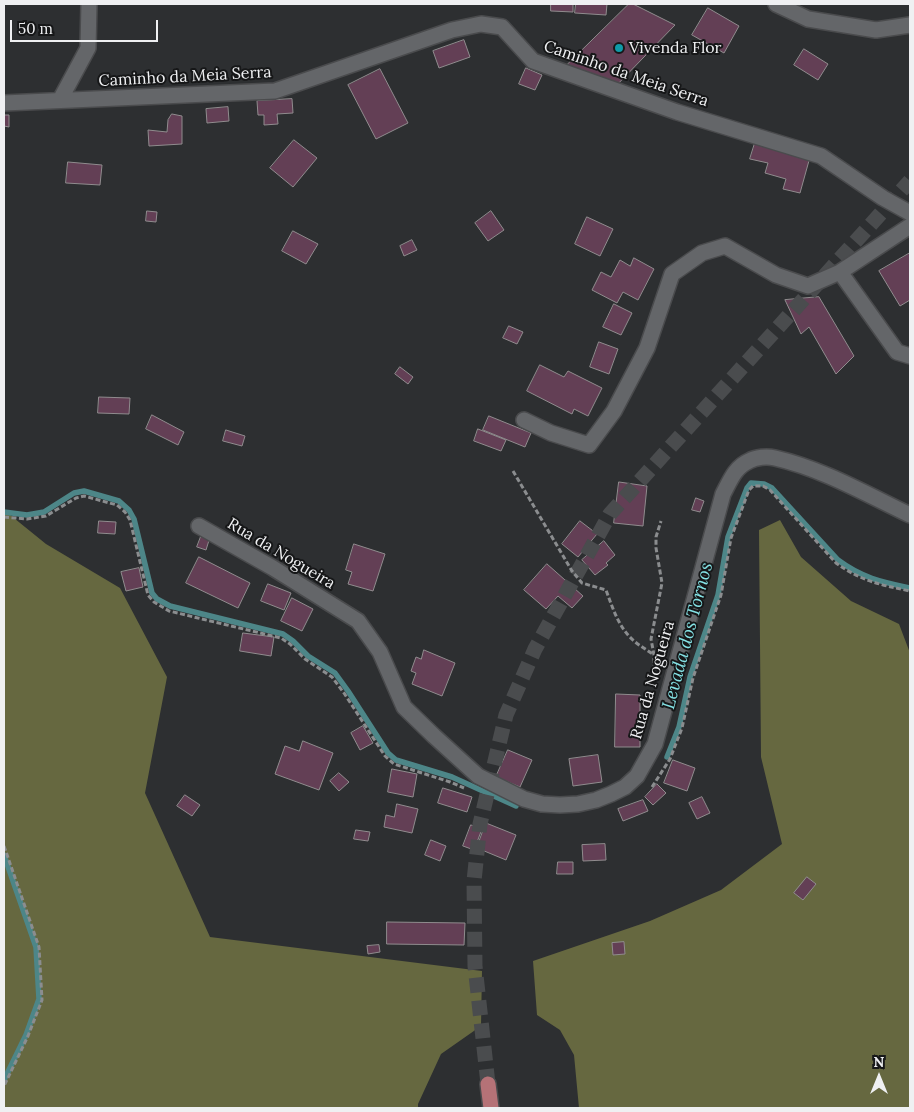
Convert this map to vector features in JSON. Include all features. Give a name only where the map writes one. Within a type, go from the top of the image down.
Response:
[{"type":"main road","points":[[488,1084],[491,1108]]},
{"type":"street","points":[[60,100],[88,48],[89,4]]},
{"type":"street","points":[[776,4],[808,19],[866,29],[876,30],[910,25]]},
{"type":"street","name":"Caminho da Meia Serra","points":[[4,103],[275,91],[452,30],[481,24],[502,27],[533,61],[677,112],[821,156],[883,198],[910,213]]},
{"type":"street","points":[[524,420],[551,433],[589,446],[614,411],[647,348],[672,274],[702,253],[725,246],[776,275],[808,286],[840,272],[910,226]]},
{"type":"street","points":[[840,272],[897,352],[910,356]]},
{"type":"street","name":"Rua da Nogueira","points":[[199,526],[273,568],[358,621],[380,652],[404,707],[478,776],[524,799],[542,804],[560,805],[596,800],[625,786],[637,776],[655,744],[723,494],[733,474],[740,467],[748,461],[758,458],[774,458],[819,471],[910,515]]},
{"type":"path","points":[[513,470],[572,570],[582,583],[606,590],[615,616],[624,630],[634,641],[654,655]]},
{"type":"path","points":[[670,759],[682,728],[693,678],[721,595],[730,538],[749,490],[753,486],[763,486],[770,490],[836,563],[849,572],[870,581],[910,591]]},
{"type":"path","points":[[4,517],[27,519],[46,516],[76,498],[84,496],[117,505],[130,520],[148,595],[154,602],[169,611],[281,638],[290,644],[305,660],[332,677],[385,756],[394,764],[404,767]]},
{"type":"path","points":[[654,684],[654,655],[651,639],[662,583],[656,548],[656,537],[661,521]]},
{"type":"path","points":[[4,846],[39,947],[42,1000],[28,1036],[4,1086]]},
{"type":"green space","points":[[4,510],[46,544],[120,588],[167,677],[145,793],[210,937],[482,971],[481,1026],[441,1054],[418,1104],[418,1108],[4,1108]]},
{"type":"green space","points":[[780,520],[801,557],[851,601],[899,624],[910,653],[910,1108],[579,1108],[574,1055],[560,1030],[537,1015],[533,961],[650,921],[721,890],[782,844],[761,757],[759,530]]},
{"type":"building","points":[[551,4],[573,4],[573,12],[551,11]]},
{"type":"building","points":[[576,4],[607,4],[606,15],[575,13]]},
{"type":"building","name":"Vivenda Flor","points":[[629,4],[633,4],[675,25],[613,89],[562,70]]},
{"type":"building","points":[[708,8],[739,26],[724,53],[692,35]]},
{"type":"building","points":[[464,40],[470,57],[439,68],[433,51]]},
{"type":"building","points":[[804,49],[828,64],[818,80],[794,65]]},
{"type":"building","points":[[526,68],[542,75],[535,90],[519,84]]},
{"type":"building","points":[[380,69],[408,123],[376,139],[348,85]]},
{"type":"building","points":[[292,99],[293,113],[277,114],[278,124],[264,125],[264,115],[258,115],[257,101]]},
{"type":"building","points":[[228,107],[229,121],[207,123],[206,109]]},
{"type":"building","points":[[172,114],[182,116],[182,144],[149,146],[148,130],[167,132],[168,120]]},
{"type":"building","points":[[4,115],[9,115],[9,127],[4,126]]},
{"type":"building","points":[[294,140],[317,158],[293,187],[270,168]]},
{"type":"building","points":[[755,143],[810,157],[800,193],[783,189],[786,179],[765,173],[768,163],[750,159]]},
{"type":"building","points":[[68,162],[102,165],[100,185],[66,183]]},
{"type":"building","points":[[147,211],[157,212],[156,222],[146,221]]},
{"type":"building","points":[[491,211],[504,230],[488,241],[475,223]]},
{"type":"building","points":[[587,217],[613,229],[600,256],[575,244]]},
{"type":"building","points":[[293,231],[318,244],[306,264],[282,251]]},
{"type":"building","points":[[412,240],[417,250],[404,256],[400,246]]},
{"type":"building","points":[[910,253],[910,300],[900,306],[879,271]]},
{"type":"building","points":[[634,258],[654,269],[638,300],[623,292],[617,303],[592,290],[601,272],[611,277],[620,260],[630,266]]},
{"type":"building","points":[[819,297],[854,356],[836,374],[809,327],[801,334],[785,300]]},
{"type":"building","points":[[614,304],[632,313],[621,335],[603,327]]},
{"type":"building","points":[[509,326],[523,332],[517,344],[503,338]]},
{"type":"building","points":[[599,342],[618,349],[609,374],[590,367]]},
{"type":"building","points":[[540,365],[564,377],[568,371],[602,388],[588,416],[574,409],[572,414],[527,391]]},
{"type":"building","points":[[400,367],[413,377],[408,384],[395,374]]},
{"type":"building","points":[[99,397],[130,398],[129,414],[98,413]]},
{"type":"building","points":[[152,415],[184,432],[178,445],[146,429]]},
{"type":"building","points":[[489,416],[531,433],[525,447],[483,430]]},
{"type":"building","points":[[478,429],[506,440],[501,451],[474,441]]},
{"type":"building","points":[[226,430],[245,436],[242,446],[223,441]]},
{"type":"building","points":[[619,482],[647,486],[643,526],[614,523]]},
{"type":"building","points":[[696,498],[704,501],[700,512],[692,510]]},
{"type":"building","points":[[99,521],[116,522],[115,534],[98,533]]},
{"type":"building","points":[[580,521],[597,534],[578,557],[562,544]]},
{"type":"building","points":[[202,534],[210,537],[206,550],[197,547]]},
{"type":"building","points":[[604,541],[615,555],[606,563],[608,565],[595,575],[582,560]]},
{"type":"building","points":[[354,544],[385,554],[373,591],[348,584],[352,572],[346,570]]},
{"type":"building","points":[[199,557],[250,583],[238,608],[186,583]]},
{"type":"building","points":[[547,564],[583,596],[572,608],[558,596],[546,609],[524,590]]},
{"type":"building","points":[[139,568],[143,587],[126,591],[121,572]]},
{"type":"building","points":[[268,584],[291,593],[284,610],[261,601]]},
{"type":"building","points":[[292,598],[313,609],[302,631],[281,621]]},
{"type":"building","points":[[243,633],[274,637],[271,656],[240,651]]},
{"type":"building","points":[[424,650],[455,663],[442,696],[412,684],[416,673],[411,671],[416,657],[421,659]]},
{"type":"building","points":[[616,694],[640,695],[640,747],[615,747]]},
{"type":"building","points":[[363,726],[373,743],[360,750],[351,733]]},
{"type":"building","points":[[303,741],[333,753],[319,790],[275,774],[285,746],[299,751]]},
{"type":"building","points":[[508,750],[532,760],[520,787],[496,777]]},
{"type":"building","points":[[598,755],[602,782],[573,786],[569,759]]},
{"type":"building","points":[[673,760],[695,768],[687,791],[664,783]]},
{"type":"building","points":[[392,769],[417,774],[413,797],[388,792]]},
{"type":"building","points":[[339,773],[349,782],[339,791],[330,781]]},
{"type":"building","points":[[657,784],[666,793],[653,805],[645,797]]},
{"type":"building","points":[[443,788],[472,797],[467,812],[438,803]]},
{"type":"building","points":[[185,795],[200,805],[192,816],[177,806]]},
{"type":"building","points":[[702,797],[710,813],[697,819],[689,803]]},
{"type":"building","points":[[643,800],[648,811],[623,821],[618,809]]},
{"type":"building","points":[[397,804],[418,809],[412,833],[384,827],[386,815],[394,817]]},
{"type":"building","points":[[486,823],[516,835],[506,860],[477,848]]},
{"type":"building","points":[[471,825],[482,829],[474,850],[463,846]]},
{"type":"building","points":[[356,830],[370,832],[368,841],[354,839]]},
{"type":"building","points":[[431,840],[446,846],[440,861],[425,855]]},
{"type":"building","points":[[605,844],[606,860],[583,861],[582,845]]},
{"type":"building","points":[[558,862],[573,862],[573,874],[557,874]]},
{"type":"building","points":[[807,877],[816,884],[803,900],[794,893]]},
{"type":"building","points":[[387,922],[465,923],[464,945],[387,944]]},
{"type":"building","points":[[624,942],[625,954],[613,955],[612,943]]},
{"type":"building","points":[[379,945],[380,952],[368,954],[367,946]]},
{"type":"waterway","name":"Levada dos Tornos","points":[[667,757],[679,727],[690,677],[718,595],[728,537],[747,488],[751,483],[764,484],[772,488],[838,560],[847,566],[872,578],[910,588]]},
{"type":"waterway","name":"Levada dos Tornos","points":[[4,512],[27,515],[44,512],[74,493],[84,491],[119,501],[129,510],[134,519],[152,593],[157,599],[170,606],[283,634],[308,656],[335,673],[388,753],[396,760],[452,777],[516,806]]},
{"type":"waterway","name":"Levada dos Tornos","points":[[4,855],[36,947],[39,999],[26,1035],[4,1080]]},
{"type":"tunnel","points":[[488,1084],[475,966],[474,881],[480,824],[506,715],[535,649],[610,514],[910,181]]},
{"type":"place","name":"Vivenda Flor","points":[[619,48]]}]
